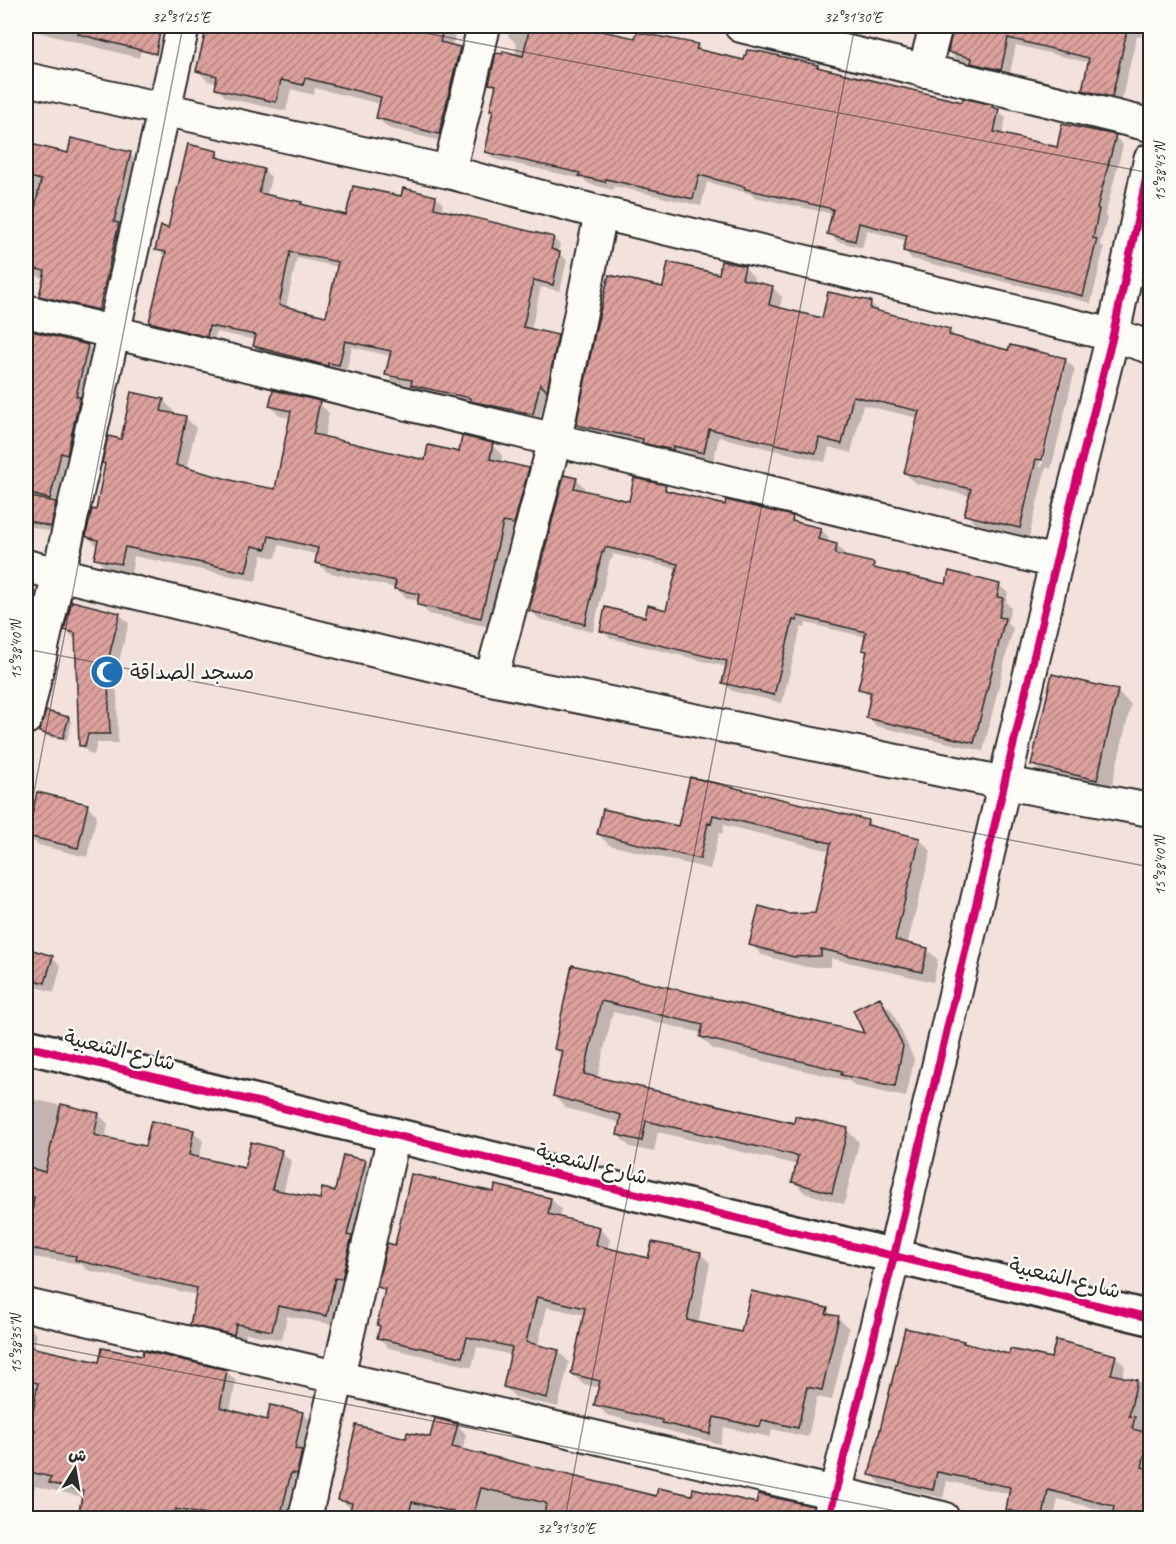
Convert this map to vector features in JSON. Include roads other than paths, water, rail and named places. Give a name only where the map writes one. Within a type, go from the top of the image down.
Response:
[{"type":"street","points":[[26,718],[162,109],[183,26]]},
{"type":"street","points":[[449,172],[484,26]]},
{"type":"street","points":[[741,26],[1150,125]]},
{"type":"street","points":[[924,71],[936,26]]},
{"type":"street","points":[[26,79],[449,172],[602,213],[1113,335],[1150,347]]},
{"type":"street","points":[[832,1506],[894,1256],[1056,562],[1113,335],[1150,160]]},
{"type":"street","points":[[491,680],[555,441],[602,213]]},
{"type":"street","points":[[26,312],[1056,562]]},
{"type":"street","points":[[26,566],[491,680],[1150,810]]},
{"type":"street","name":"شارع الشعبية","points":[[26,1046],[1150,1318]]},
{"type":"street","points":[[305,1518],[394,1135]]},
{"type":"street","points":[[26,1305],[338,1377],[832,1506],[943,1518]]},
{"type":"place","name":"مسجد الصداقة","points":[[107,672]]}]
